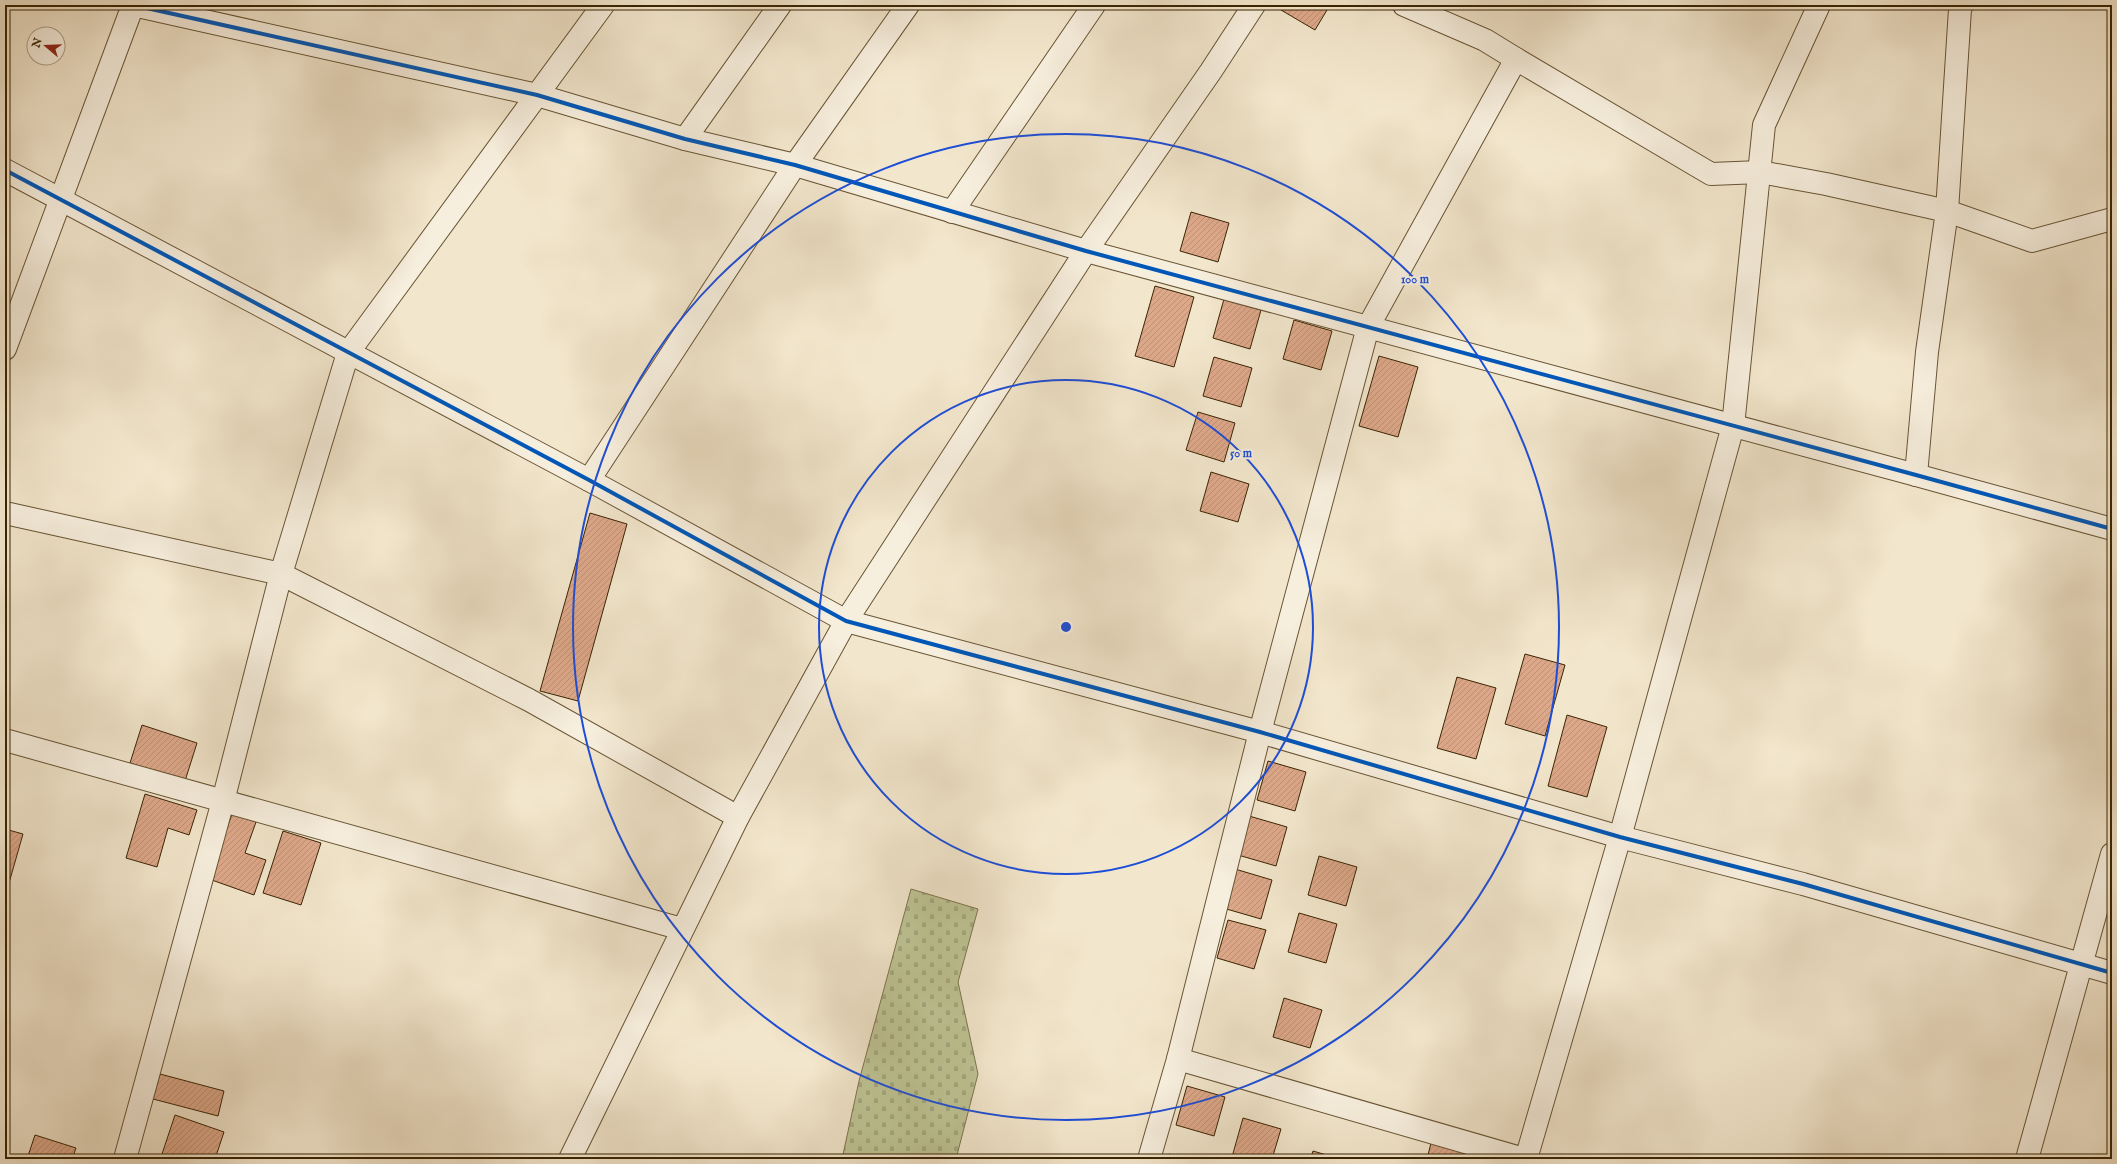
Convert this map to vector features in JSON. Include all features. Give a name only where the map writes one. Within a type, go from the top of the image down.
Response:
[{"type":"street","points":[[5,346],[133,5],[537,95],[685,139],[795,164],[1086,252],[1916,475],[2112,530]]},
{"type":"street","points":[[125,1159],[223,801],[281,574],[348,353],[603,5]]},
{"type":"street","points":[[685,139],[780,5]]},
{"type":"street","points":[[589,480],[795,164],[908,5]]},
{"type":"street","points":[[952,212],[1094,5]]},
{"type":"street","points":[[570,1159],[738,817],[846,621],[1086,252],[1212,71],[1254,5]]},
{"type":"street","points":[[1404,5],[1486,40],[1711,174],[1760,172],[1826,184],[1947,211],[2032,241],[2112,219]]},
{"type":"street","points":[[1178,1059],[1525,1159],[1620,838],[1734,426],[1764,124],[1820,5]]},
{"type":"street","points":[[1916,475],[1927,352],[1947,211],[1960,9],[1962,5]]},
{"type":"street","points":[[1149,1159],[1178,1059],[1260,732],[1368,327],[1516,59]]},
{"type":"street","points":[[5,170],[589,480],[846,621],[1260,732],[1620,838],[1803,884],[2112,974]]},
{"type":"street","points":[[5,513],[281,574],[529,700],[738,817]]},
{"type":"street","points":[[5,740],[682,929]]},
{"type":"street","points":[[2027,1159],[2112,854]]},
{"type":"green space","points":[[911,889],[978,909],[958,982],[978,1074],[956,1159],[842,1159],[859,1081]]},
{"type":"building","points":[[1284,5],[1330,5],[1315,30],[1281,10]]},
{"type":"building","points":[[1191,212],[1229,223],[1218,262],[1180,251]]},
{"type":"building","points":[[1155,286],[1194,297],[1174,367],[1135,356]]},
{"type":"building","points":[[1224,299],[1261,310],[1250,349],[1213,338]]},
{"type":"building","points":[[1294,320],[1332,331],[1321,370],[1283,359]]},
{"type":"building","points":[[1379,356],[1418,367],[1398,437],[1359,426]]},
{"type":"building","points":[[1214,357],[1252,368],[1241,407],[1203,396]]},
{"type":"building","points":[[1198,412],[1235,423],[1224,462],[1186,450]]},
{"type":"building","points":[[1211,472],[1249,484],[1238,522],[1200,511]]},
{"type":"building","points":[[590,513],[627,524],[578,701],[540,691]]},
{"type":"building","points":[[1525,654],[1565,665],[1545,736],[1505,724]]},
{"type":"building","points":[[1457,677],[1496,688],[1476,759],[1437,748]]},
{"type":"building","points":[[1567,715],[1607,727],[1587,797],[1548,786]]},
{"type":"building","points":[[142,725],[197,743],[185,781],[130,763]]},
{"type":"building","points":[[1268,761],[1306,772],[1295,811],[1257,800]]},
{"type":"building","points":[[145,794],[197,810],[189,835],[168,828],[157,867],[126,858]]},
{"type":"building","points":[[232,814],[256,822],[245,853],[266,860],[254,895],[209,879]]},
{"type":"building","points":[[1249,816],[1287,827],[1276,866],[1238,855]]},
{"type":"building","points":[[5,829],[23,834],[5,897]]},
{"type":"building","points":[[283,831],[321,843],[301,905],[263,893]]},
{"type":"building","points":[[1319,856],[1357,867],[1346,906],[1308,895]]},
{"type":"building","points":[[1235,869],[1272,880],[1261,919],[1223,908]]},
{"type":"building","points":[[1299,913],[1337,924],[1326,963],[1288,952]]},
{"type":"building","points":[[1228,920],[1266,930],[1254,969],[1217,958]]},
{"type":"building","points":[[1284,998],[1322,1010],[1310,1048],[1273,1037]]},
{"type":"building","points":[[160,1074],[224,1091],[218,1116],[153,1099]]},
{"type":"building","points":[[1187,1086],[1225,1097],[1214,1136],[1176,1125]]},
{"type":"building","points":[[175,1115],[224,1132],[215,1159],[168,1159],[161,1157]]},
{"type":"building","points":[[1243,1118],[1281,1129],[1272,1159],[1239,1159],[1232,1157]]},
{"type":"building","points":[[35,1135],[76,1148],[72,1159],[27,1159]]},
{"type":"building","points":[[1431,1143],[1469,1154],[1468,1159],[1427,1159]]},
{"type":"building","points":[[1313,1151],[1340,1159],[1310,1159]]},
{"type":"building","points":[[1169,1154],[1187,1159],[1167,1159]]},
{"type":"cycle path","points":[[133,5],[537,95],[685,139],[795,165],[1086,251],[2112,529]]},
{"type":"cycle path","points":[[5,170],[589,480],[846,621],[1260,732],[1620,837],[1803,884],[2112,973]]}]
